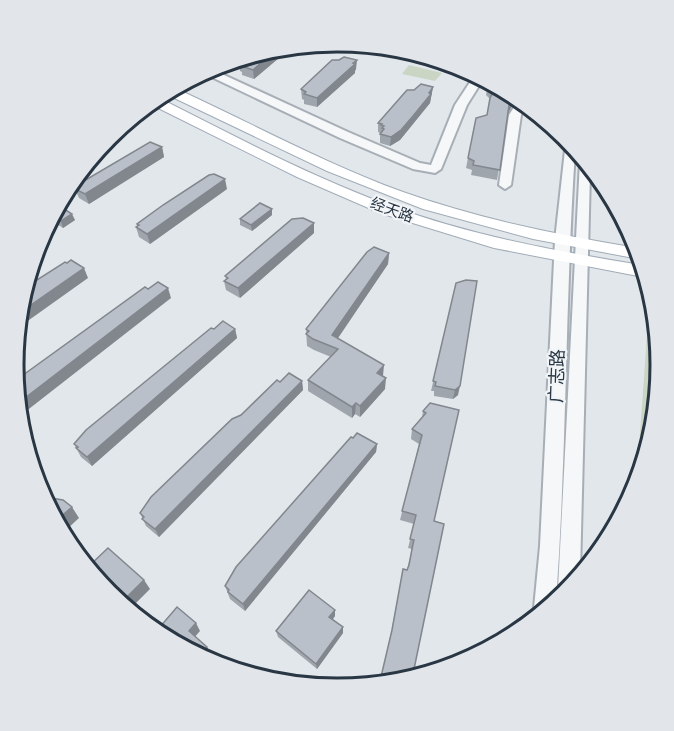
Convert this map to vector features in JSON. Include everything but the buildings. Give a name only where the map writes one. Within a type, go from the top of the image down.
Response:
[{"type":"main road","name":"经天路","points":[[179,95],[362,181],[428,206],[562,249],[634,269]]},
{"type":"main road","name":"经天路","points":[[162,106],[353,196],[419,220],[502,245],[562,249]]},
{"type":"main road","name":"经天路","points":[[581,253],[629,254]]},
{"type":"street","points":[[217,76],[344,135],[417,166],[435,169],[461,105],[474,84]]},
{"type":"street","points":[[505,184],[515,115],[518,110]]},
{"type":"street","name":"广志路","points":[[545,599],[562,249],[569,156]]},
{"type":"street","name":"广志路","points":[[570,575],[584,173]]},
{"type":"green space","points":[[409,65],[442,73],[435,81],[402,74]]},
{"type":"green space","points":[[647,329],[649,386],[639,447]]}]
